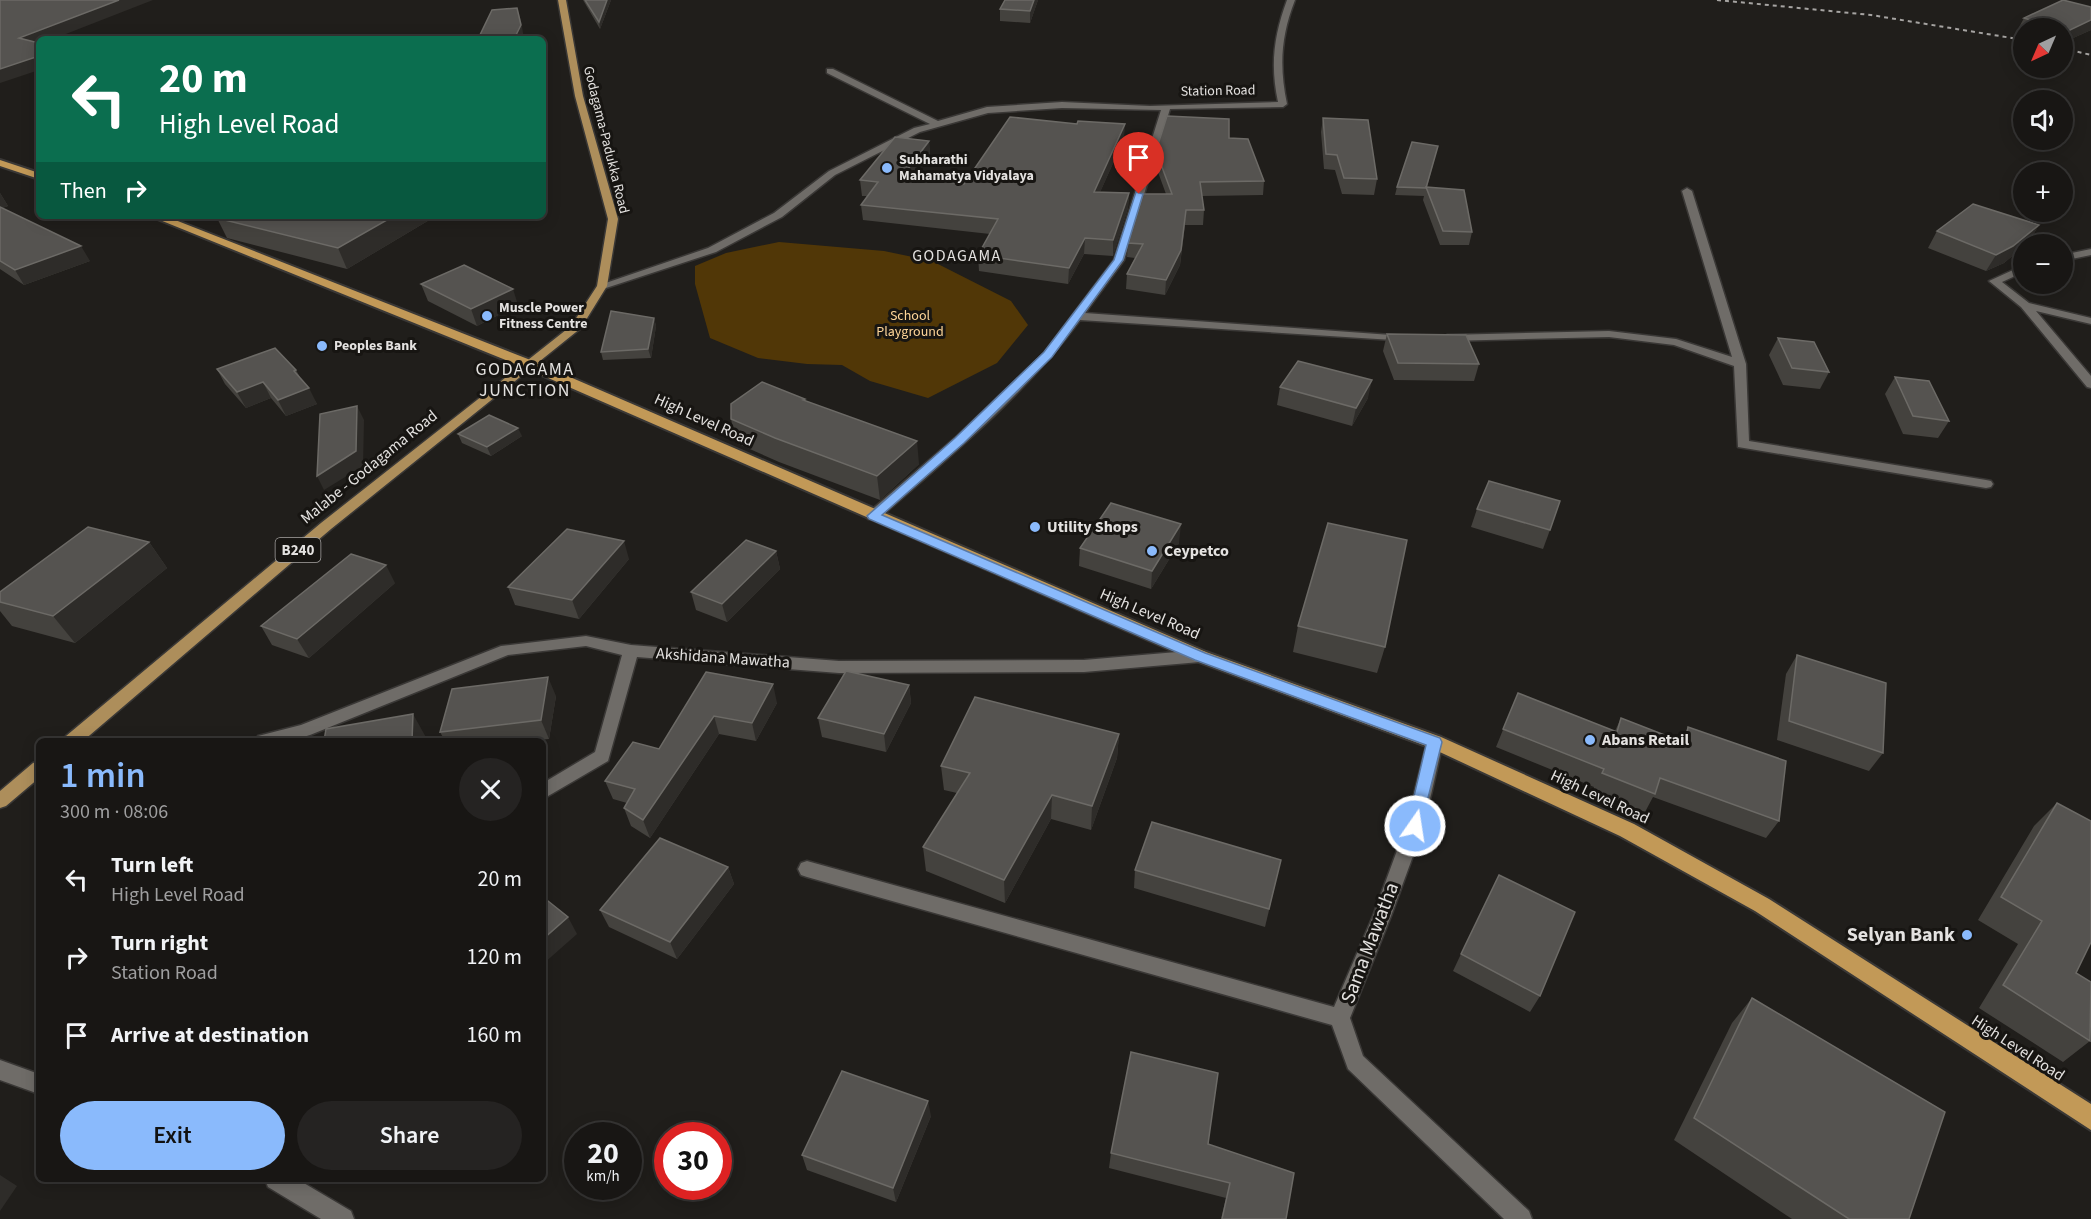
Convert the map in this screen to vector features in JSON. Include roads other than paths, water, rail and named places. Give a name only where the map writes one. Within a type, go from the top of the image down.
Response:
[{"type":"highway","points":[[0,163],[36,175]]},
{"type":"highway","name":"High Level Road","points":[[163,219],[528,364],[873,516],[1200,656],[1435,742],[1627,830],[1762,905],[2091,1118]]},
{"type":"main road","name":"Godagama-Padukka Road","points":[[528,364],[575,328],[602,286],[613,219],[579,96],[562,0]]},
{"type":"main road","name":"Malabe - Godagama Road","points":[[76,738],[326,526],[528,364]]},
{"type":"main road","points":[[0,801],[36,771]]},
{"type":"street","name":"Station Road","points":[[873,516],[960,441],[1048,355],[1119,260],[1166,107],[1283,104],[1276,71],[1279,27],[1291,0]]},
{"type":"street","points":[[830,71],[937,124]]},
{"type":"street","points":[[602,286],[712,250],[778,215],[832,173],[917,130],[987,110],[1062,105],[1150,109],[1166,107]]},
{"type":"street","points":[[1687,192],[1740,364],[1743,444],[1986,484]]},
{"type":"street","points":[[2073,256],[2091,252]]},
{"type":"street","points":[[2013,273],[1994,281],[2025,305],[2091,384]]},
{"type":"street","points":[[2025,305],[2091,321]]},
{"type":"street","points":[[1077,316],[1386,339],[1609,334],[1676,342],[1740,364]]},
{"type":"street","name":"Akshidana Mawatha","points":[[276,738],[304,731],[506,650],[586,641],[631,651],[839,667],[1084,666],[1200,656]]},
{"type":"street","points":[[546,790],[602,756],[631,651]]},
{"type":"street","name":"Sama Mawatha","points":[[1435,742],[1415,826],[1382,916],[1340,1018],[1355,1062],[1521,1219]]},
{"type":"street","points":[[807,868],[1340,1018]]},
{"type":"street","points":[[0,1070],[36,1083]]},
{"type":"street","points":[[281,1182],[344,1219]]},
{"type":"railway","points":[[1717,0],[1871,15],[2013,38]]},
{"type":"railway","points":[[2073,51],[2091,55]]},
{"type":"place","name":"Subharathi Mahamatya Vidyalaya","points":[[887,168]]},
{"type":"place","name":"Muscle Power Fitness Centre","points":[[487,316]]},
{"type":"place","name":"Peoples Bank","points":[[322,346]]},
{"type":"place","name":"Utility Shops","points":[[1035,527]]},
{"type":"place","name":"Ceypetco","points":[[1152,551]]},
{"type":"place","name":"Abans Retail","points":[[1590,740]]},
{"type":"place","name":"Selyan Bank","points":[[1967,935]]},
{"type":"district","name":"GODAGAMA","points":[[957,256]]},
{"type":"district","name":"GODAGAMA JUNCTION","points":[[525,379]]},
{"type":"park label","name":"School Playground","points":[[910,324]]}]
